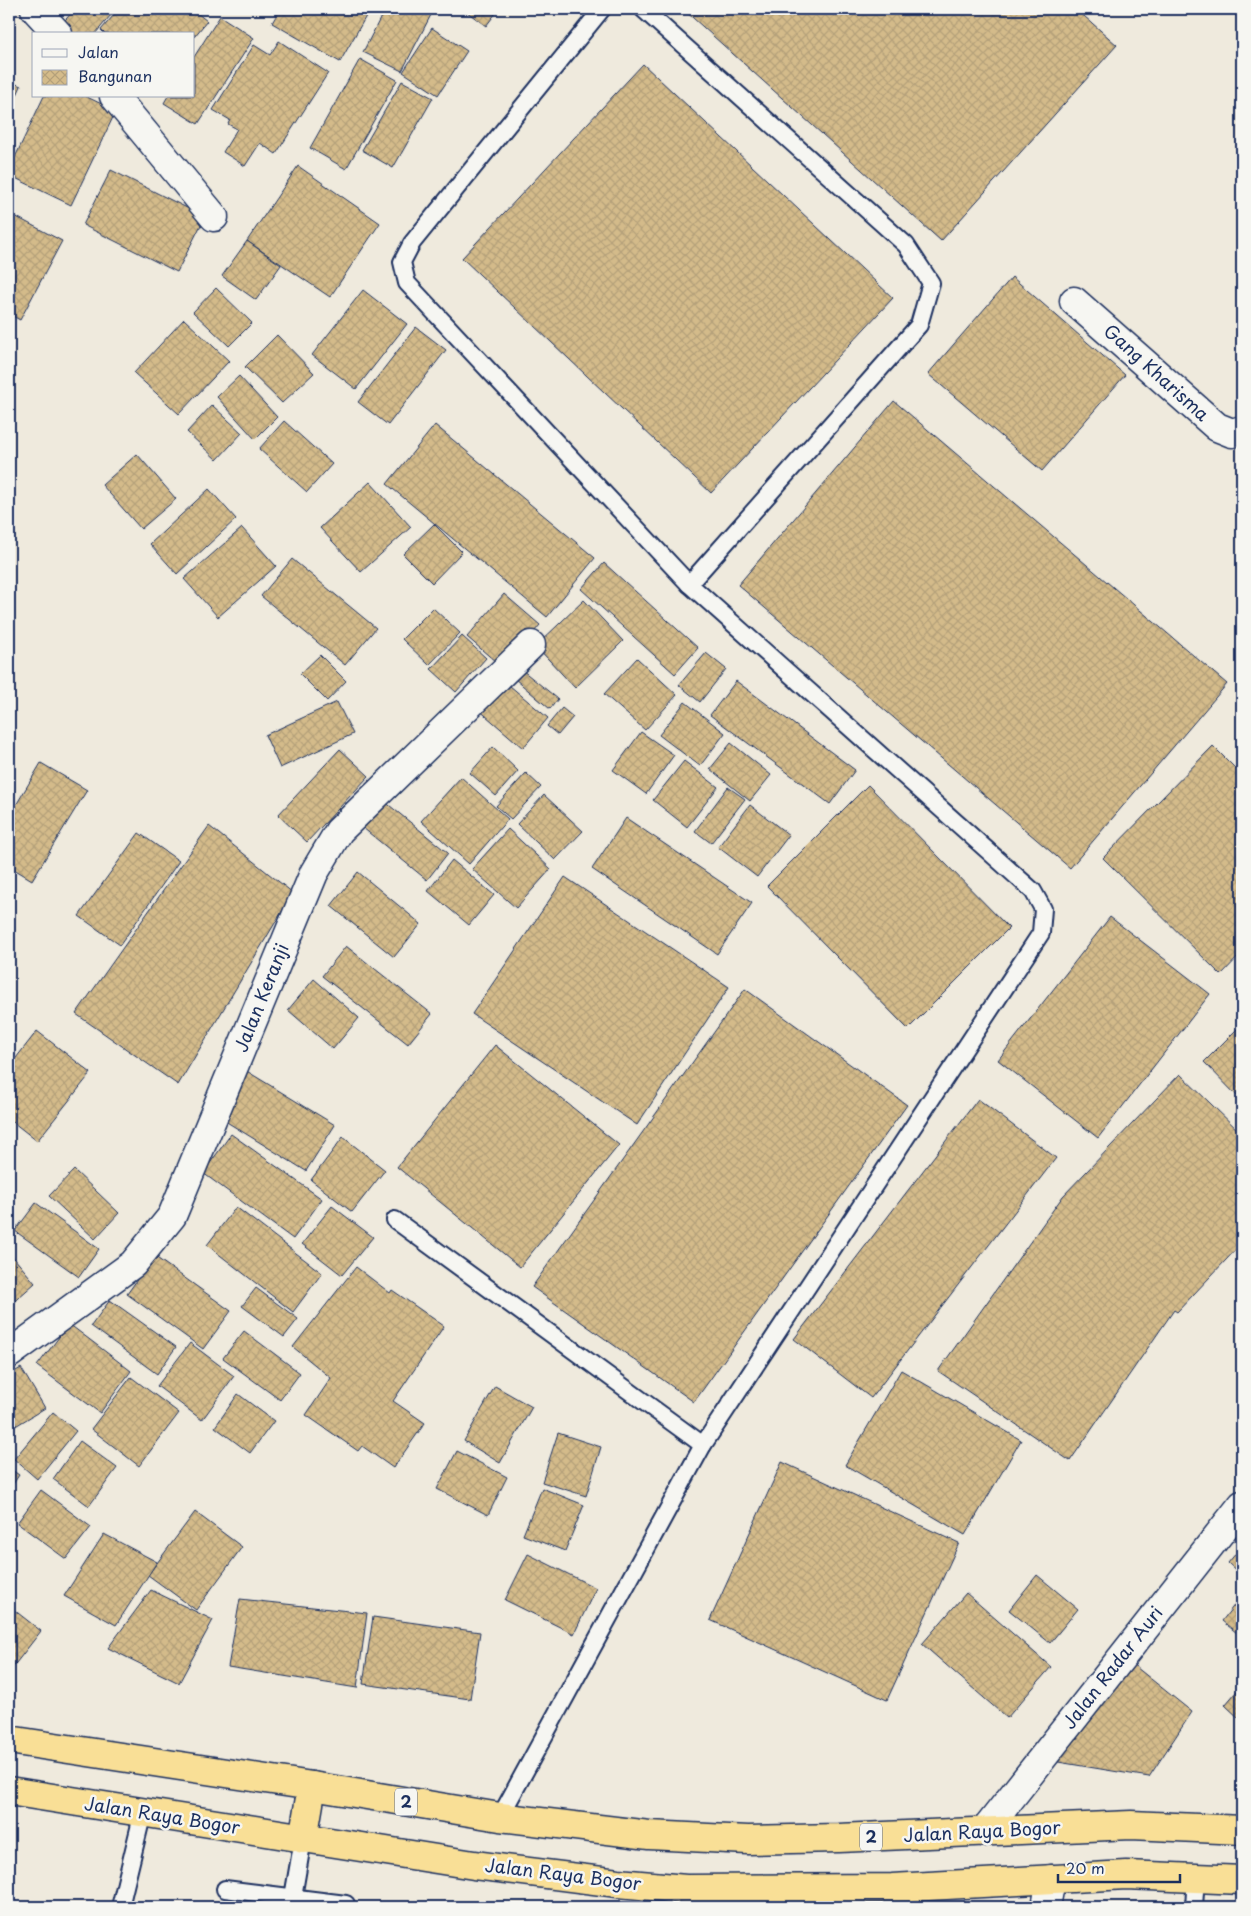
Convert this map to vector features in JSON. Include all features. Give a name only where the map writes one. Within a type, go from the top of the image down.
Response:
[{"type":"highway","name":"Jalan Raya Bogor","points":[[9,1740],[500,1817],[649,1835],[748,1840],[838,1838],[1131,1825],[1242,1830]]},
{"type":"highway","points":[[303,1839],[312,1786]]},
{"type":"highway","name":"Jalan Raya Bogor","points":[[9,1791],[474,1865],[686,1889],[892,1888],[1126,1874],[1196,1876],[1242,1880]]},
{"type":"street","points":[[40,10],[56,32]]},
{"type":"street","points":[[116,98],[214,217]]},
{"type":"street","name":"Gang Kharisma","points":[[1074,301],[1217,427],[1232,433],[1242,430]]},
{"type":"street","name":"Jalan Keranji","points":[[9,1354],[133,1264],[172,1216],[314,873],[339,831],[531,645]]},
{"type":"street","name":"Jalan Radar Auri","points":[[984,1832],[1242,1505]]},
{"type":"street","points":[[1046,1907],[1051,1879]]},
{"type":"lane","points":[[500,1817],[703,1445],[1041,933],[1043,909],[1034,892],[689,584],[407,283],[402,262],[412,243],[602,9]]},
{"type":"lane","points":[[643,9],[906,245],[931,283],[918,325],[689,584]]},
{"type":"lane","points":[[395,1220],[703,1445]]},
{"type":"lane","points":[[120,1907],[143,1812]]},
{"type":"lane","points":[[292,1897],[303,1839]]},
{"type":"lane","points":[[1194,1906],[1196,1876]]},
{"type":"lane","points":[[225,1889],[346,1904]]},
{"type":"building","points":[[75,9],[116,9],[97,32],[63,32],[58,28]]},
{"type":"building","points":[[119,9],[192,9],[207,21],[195,36],[195,32],[103,32],[101,30]]},
{"type":"building","points":[[280,9],[370,9],[340,62],[272,23]]},
{"type":"building","points":[[385,9],[434,9],[402,71],[363,52]]},
{"type":"building","points":[[463,9],[499,9],[486,26]]},
{"type":"building","points":[[683,9],[1076,9],[1117,45],[941,241]]},
{"type":"building","points":[[220,16],[254,38],[198,124],[164,103],[167,98],[195,98],[195,55]]},
{"type":"building","points":[[432,28],[467,51],[438,95],[403,72]]},
{"type":"building","points":[[279,41],[328,73],[276,154],[260,143],[245,166],[223,152],[237,129],[228,124],[230,120],[213,110],[254,45],[270,55]]},
{"type":"building","points":[[360,59],[397,80],[346,169],[310,148]]},
{"type":"building","points":[[643,64],[893,298],[711,493],[462,258]]},
{"type":"building","points":[[9,81],[21,86],[9,113]]},
{"type":"building","points":[[402,81],[433,98],[393,168],[362,150]]},
{"type":"building","points":[[43,98],[89,98],[116,111],[71,205],[9,175],[9,170]]},
{"type":"building","points":[[298,166],[380,223],[330,297],[247,241]]},
{"type":"building","points":[[111,170],[205,217],[177,272],[83,225]]},
{"type":"building","points":[[9,213],[62,241],[20,320],[9,314]]},
{"type":"building","points":[[247,241],[281,265],[256,300],[222,276]]},
{"type":"building","points":[[1012,277],[1125,375],[1042,471],[928,374]]},
{"type":"building","points":[[216,288],[252,323],[229,346],[193,312]]},
{"type":"building","points":[[363,290],[407,324],[356,389],[312,355]]},
{"type":"building","points":[[184,319],[229,361],[179,414],[134,373]]},
{"type":"building","points":[[416,327],[446,350],[388,425],[358,402]]},
{"type":"building","points":[[277,335],[314,373],[282,403],[245,367]]},
{"type":"building","points":[[239,376],[277,417],[255,439],[217,397]]},
{"type":"building","points":[[894,401],[1227,684],[1070,868],[738,585]]},
{"type":"building","points":[[212,405],[242,433],[217,460],[187,432]]},
{"type":"building","points":[[284,421],[332,464],[307,492],[259,449]]},
{"type":"building","points":[[435,425],[595,558],[547,617],[387,484]]},
{"type":"building","points":[[137,454],[176,499],[141,529],[102,485]]},
{"type":"building","points":[[370,482],[411,527],[361,572],[320,528]]},
{"type":"building","points":[[209,489],[236,519],[177,574],[150,544]]},
{"type":"building","points":[[434,524],[462,552],[432,583],[403,554]]},
{"type":"building","points":[[242,528],[276,566],[218,617],[184,579]]},
{"type":"building","points":[[292,559],[376,628],[345,665],[261,596]]},
{"type":"building","points":[[604,563],[698,648],[675,674],[581,589]]},
{"type":"building","points":[[504,594],[540,625],[503,668],[467,637]]},
{"type":"building","points":[[584,600],[623,641],[575,688],[536,646]]},
{"type":"building","points":[[433,608],[460,633],[429,665],[402,639]]},
{"type":"building","points":[[462,636],[486,658],[456,692],[431,669]]},
{"type":"building","points":[[706,653],[726,669],[700,702],[679,685]]},
{"type":"building","points":[[320,655],[346,681],[327,701],[300,674]]},
{"type":"building","points":[[637,658],[677,695],[645,730],[604,694]]},
{"type":"building","points":[[522,670],[558,699],[550,709],[515,679]]},
{"type":"building","points":[[503,680],[548,718],[523,748],[478,709]]},
{"type":"building","points":[[736,681],[855,770],[830,804],[710,715]]},
{"type":"building","points":[[337,702],[353,734],[280,768],[265,735]]},
{"type":"building","points":[[685,702],[725,733],[700,766],[659,735]]},
{"type":"building","points":[[562,708],[573,717],[558,735],[547,726]]},
{"type":"building","points":[[641,732],[674,755],[646,794],[613,770]]},
{"type":"building","points":[[731,743],[771,775],[750,801],[710,769]]},
{"type":"building","points":[[1213,746],[1242,775],[1242,953],[1221,975],[1103,858]]},
{"type":"building","points":[[493,747],[518,771],[496,796],[470,773]]},
{"type":"building","points":[[340,749],[369,776],[307,842],[278,815]]},
{"type":"building","points":[[684,761],[718,787],[687,827],[653,800]]},
{"type":"building","points":[[41,763],[87,790],[32,880],[9,866],[9,817]]},
{"type":"building","points":[[526,773],[541,787],[511,819],[496,806]]},
{"type":"building","points":[[461,777],[508,819],[469,864],[421,821]]},
{"type":"building","points":[[868,785],[1009,928],[908,1029],[767,886]]},
{"type":"building","points":[[728,787],[745,799],[711,843],[695,831]]},
{"type":"building","points":[[544,795],[583,831],[555,860],[517,824]]},
{"type":"building","points":[[384,801],[448,853],[427,880],[363,828]]},
{"type":"building","points":[[750,805],[789,835],[757,877],[718,847]]},
{"type":"building","points":[[626,818],[752,903],[717,954],[592,869]]},
{"type":"building","points":[[209,826],[293,893],[178,1085],[76,1014]]},
{"type":"building","points":[[508,829],[551,869],[516,908],[472,869]]},
{"type":"building","points":[[139,833],[179,861],[120,945],[79,916]]},
{"type":"building","points":[[452,860],[494,895],[469,925],[428,891]]},
{"type":"building","points":[[358,872],[421,924],[394,957],[331,906]]},
{"type":"building","points":[[565,877],[729,987],[637,1125],[472,1014]]},
{"type":"building","points":[[1110,917],[1210,994],[1098,1138],[998,1060]]},
{"type":"building","points":[[346,946],[432,1014],[408,1044],[322,976]]},
{"type":"building","points":[[314,979],[359,1018],[333,1049],[288,1010]]},
{"type":"building","points":[[745,989],[907,1105],[694,1402],[532,1287]]},
{"type":"building","points":[[1237,1029],[1242,1035],[1242,1101],[1204,1062]]},
{"type":"building","points":[[37,1031],[91,1073],[37,1141],[9,1119],[9,1067]]},
{"type":"building","points":[[495,1045],[619,1145],[520,1267],[397,1167]]},
{"type":"building","points":[[245,1070],[335,1125],[306,1171],[217,1116]]},
{"type":"building","points":[[1180,1074],[1242,1134],[1242,1243],[1177,1312],[1174,1310],[1070,1461],[938,1371],[1063,1196]]},
{"type":"building","points":[[978,1099],[1056,1158],[871,1398],[794,1339]]},
{"type":"building","points":[[231,1134],[322,1199],[293,1239],[203,1173]]},
{"type":"building","points":[[343,1137],[385,1170],[352,1212],[311,1180]]},
{"type":"building","points":[[74,1170],[119,1213],[95,1239],[49,1196]]},
{"type":"building","points":[[36,1203],[99,1249],[79,1277],[15,1231]]},
{"type":"building","points":[[332,1206],[373,1237],[342,1275],[302,1244]]},
{"type":"building","points":[[236,1207],[322,1273],[293,1312],[207,1245]]},
{"type":"building","points":[[9,1217],[17,1226],[9,1233]]},
{"type":"building","points":[[9,1252],[35,1283],[9,1306]]},
{"type":"building","points":[[154,1256],[231,1311],[203,1349],[127,1294]]},
{"type":"building","points":[[356,1267],[390,1293],[392,1290],[444,1326],[393,1401],[425,1423],[393,1468],[362,1446],[358,1451],[306,1415],[331,1378],[293,1347]]},
{"type":"building","points":[[256,1288],[298,1319],[284,1337],[242,1306]]},
{"type":"building","points":[[110,1300],[176,1347],[157,1374],[91,1326]]},
{"type":"building","points":[[69,1324],[131,1371],[100,1413],[37,1366]]},
{"type":"building","points":[[244,1331],[300,1373],[280,1400],[223,1358]]},
{"type":"building","points":[[190,1343],[234,1376],[202,1420],[157,1386]]},
{"type":"building","points":[[21,1368],[45,1408],[9,1430],[9,1375]]},
{"type":"building","points":[[901,1370],[1021,1440],[965,1535],[845,1465]]},
{"type":"building","points":[[131,1377],[179,1413],[139,1466],[91,1429]]},
{"type":"building","points":[[495,1386],[532,1407],[500,1463],[464,1441]]},
{"type":"building","points":[[238,1394],[274,1421],[250,1453],[215,1427]]},
{"type":"building","points":[[53,1412],[76,1431],[37,1479],[14,1459]]},
{"type":"building","points":[[558,1433],[601,1447],[586,1496],[542,1482]]},
{"type":"building","points":[[80,1441],[117,1468],[89,1506],[53,1479]]},
{"type":"building","points":[[457,1451],[507,1477],[488,1515],[437,1489]]},
{"type":"building","points":[[782,1462],[959,1543],[887,1700],[710,1620]]},
{"type":"building","points":[[9,1468],[19,1475],[9,1490]]},
{"type":"building","points":[[542,1488],[584,1505],[565,1551],[523,1535]]},
{"type":"building","points":[[41,1490],[91,1527],[66,1559],[17,1523]]},
{"type":"building","points":[[195,1512],[242,1547],[196,1610],[148,1575]]},
{"type":"building","points":[[104,1534],[157,1562],[116,1625],[64,1596]]},
{"type":"building","points":[[1242,1546],[1242,1576],[1228,1563]]},
{"type":"building","points":[[528,1554],[596,1588],[574,1634],[505,1600]]},
{"type":"building","points":[[1037,1575],[1078,1609],[1050,1643],[1009,1610]]},
{"type":"building","points":[[151,1590],[213,1620],[179,1683],[108,1648]]},
{"type":"building","points":[[966,1593],[1051,1667],[1007,1718],[922,1644]]},
{"type":"building","points":[[1242,1595],[1242,1637],[1222,1621]]},
{"type":"building","points":[[240,1599],[367,1613],[357,1688],[228,1667]]},
{"type":"building","points":[[9,1606],[41,1631],[9,1672]]},
{"type":"building","points":[[373,1617],[480,1632],[470,1699],[363,1684]]},
{"type":"building","points":[[1131,1663],[1192,1712],[1149,1777],[1052,1761]]},
{"type":"building","points":[[1242,1685],[1242,1721],[1225,1705]]}]
